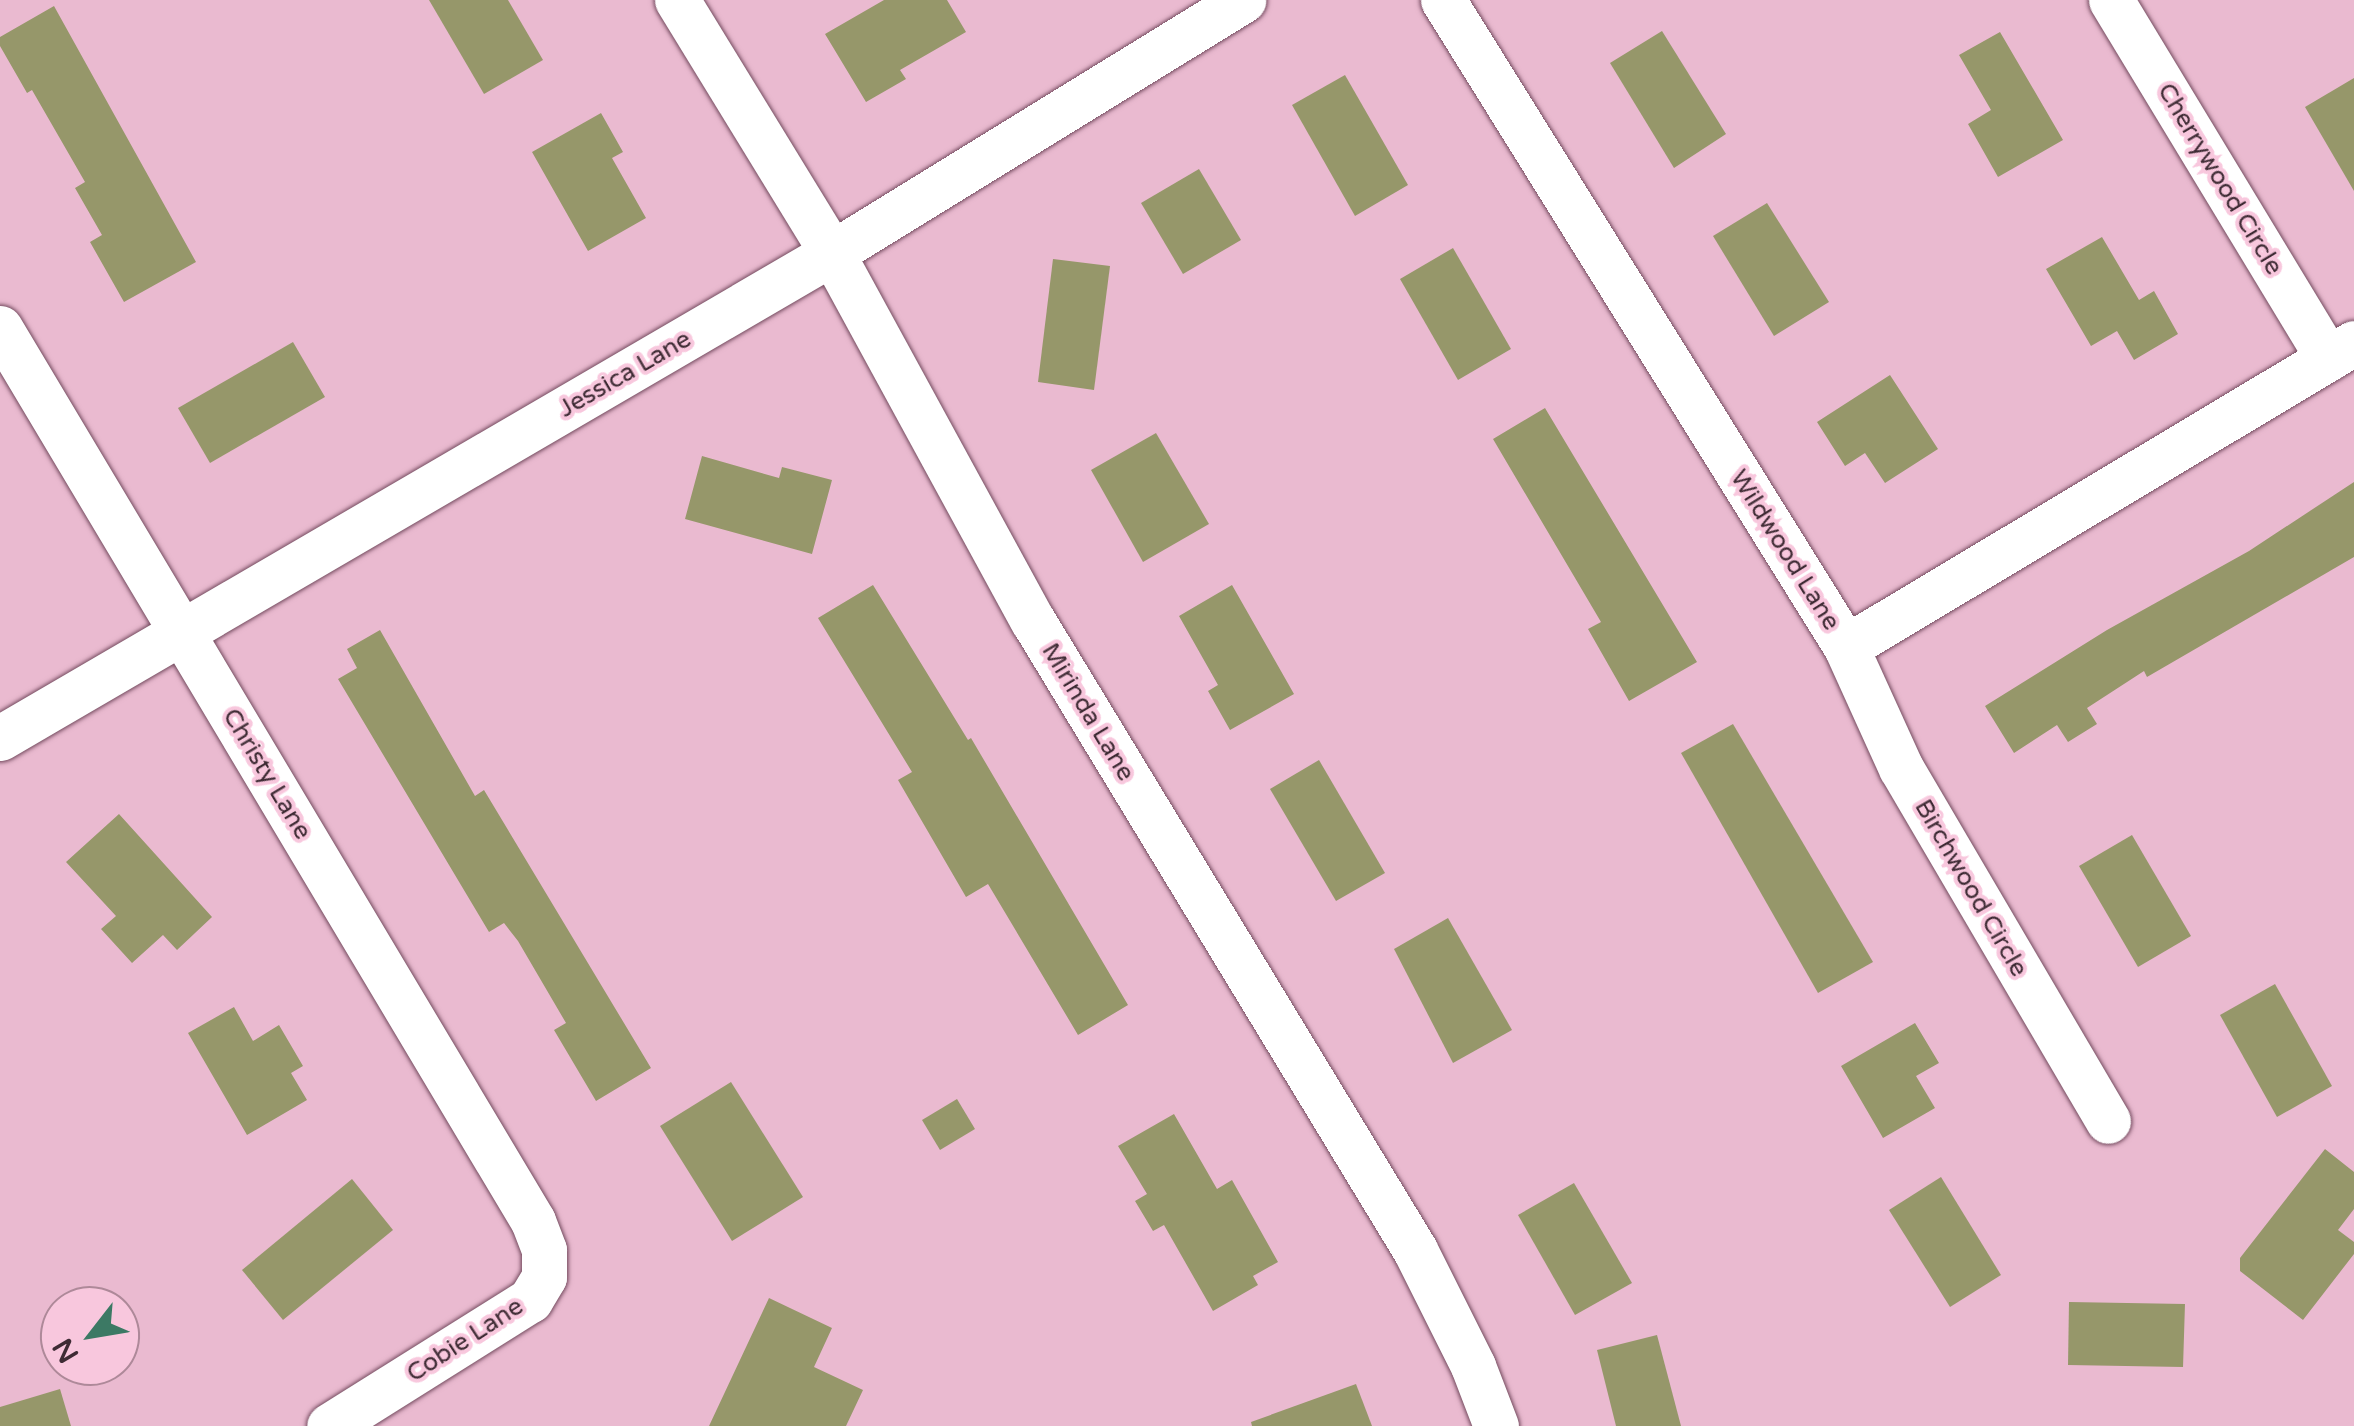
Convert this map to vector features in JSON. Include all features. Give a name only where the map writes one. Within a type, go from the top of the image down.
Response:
[{"type":"street","name":"Mirinda Lane","points":[[677,0],[832,254],[1033,621],[1414,1250],[1473,1366],[1496,1426]]},
{"type":"street","name":"Jessica Lane","points":[[0,738],[832,254],[1244,0]]},
{"type":"street","name":"Wildwood Lane","points":[[1443,0],[1846,648],[2341,351]]},
{"type":"street","name":"Cherrywood Circle","points":[[2111,0],[2341,351]]},
{"type":"street","name":"Christy Lane","points":[[0,328],[533,1220]]},
{"type":"street","name":"Birchwood Circle","points":[[1846,648],[1901,768],[2108,1121]]},
{"type":"street","name":"Cobie Lane","points":[[328,1426],[530,1300],[544,1277],[544,1250],[533,1220]]},
{"type":"building","points":[[429,0],[508,0],[543,60],[484,94]]},
{"type":"building","points":[[884,0],[947,0],[966,32],[900,70],[906,79],[866,102],[825,34]]},
{"type":"building","points":[[54,6],[196,262],[124,302],[90,242],[102,235],[75,188],[85,182],[32,90],[27,93],[0,46],[0,37]]},
{"type":"building","points":[[1662,31],[1726,134],[1674,168],[1610,63]]},
{"type":"building","points":[[2000,32],[2063,140],[1998,177],[1968,124],[1991,110],[1959,55]]},
{"type":"building","points":[[1345,75],[1408,185],[1355,216],[1292,105]]},
{"type":"building","points":[[2354,78],[2354,191],[2305,107]]},
{"type":"building","points":[[601,113],[623,152],[612,158],[646,218],[588,251],[532,152]]},
{"type":"building","points":[[1199,169],[1241,240],[1183,274],[1141,203]]},
{"type":"building","points":[[1767,203],[1829,302],[1774,336],[1713,236]]},
{"type":"building","points":[[2102,237],[2139,300],[2154,291],[2178,334],[2134,360],[2117,331],[2091,346],[2046,269]]},
{"type":"building","points":[[1453,248],[1511,349],[1458,380],[1400,279]]},
{"type":"building","points":[[1053,259],[1110,266],[1094,390],[1038,382]]},
{"type":"building","points":[[293,342],[325,397],[210,463],[178,408]]},
{"type":"building","points":[[1890,375],[1938,449],[1885,483],[1865,453],[1845,466],[1817,422]]},
{"type":"building","points":[[1545,408],[1697,662],[1629,701],[1588,629],[1601,622],[1493,439]]},
{"type":"building","points":[[1156,433],[1209,524],[1143,562],[1091,470]]},
{"type":"building","points":[[702,456],[779,478],[782,467],[832,480],[812,554],[685,519]]},
{"type":"building","points":[[2354,482],[2354,557],[2147,677],[2144,671],[2087,708],[2097,724],[2068,742],[2057,725],[2014,753],[1985,706],[2107,630],[2249,551]]},
{"type":"building","points":[[873,585],[968,740],[971,738],[1128,1005],[1078,1035],[988,884],[966,897],[898,780],[912,772],[818,618]]},
{"type":"building","points":[[1232,585],[1294,694],[1230,730],[1208,691],[1218,685],[1179,616]]},
{"type":"building","points":[[380,630],[475,796],[484,790],[651,1068],[596,1101],[554,1030],[566,1023],[518,941],[504,923],[489,932],[338,679],[357,668],[347,649]]},
{"type":"building","points":[[1733,724],[1873,962],[1818,993],[1681,753]]},
{"type":"building","points":[[1319,760],[1385,873],[1336,901],[1270,789]]},
{"type":"building","points":[[119,814],[212,917],[177,950],[163,935],[132,963],[101,929],[116,916],[66,862]]},
{"type":"building","points":[[2132,835],[2191,936],[2138,967],[2079,866]]},
{"type":"building","points":[[1448,918],[1512,1030],[1453,1063],[1394,949]]},
{"type":"building","points":[[2275,984],[2332,1086],[2277,1117],[2220,1015]]},
{"type":"building","points":[[234,1007],[253,1041],[279,1025],[303,1066],[291,1073],[307,1100],[247,1135],[188,1033]]},
{"type":"building","points":[[1915,1023],[1939,1063],[1916,1076],[1935,1108],[1883,1138],[1841,1066]]},
{"type":"building","points":[[731,1082],[803,1197],[732,1241],[660,1126]]},
{"type":"building","points":[[957,1099],[975,1129],[940,1150],[922,1120]]},
{"type":"building","points":[[1174,1114],[1217,1189],[1232,1180],[1278,1262],[1253,1276],[1258,1285],[1213,1311],[1164,1225],[1153,1231],[1135,1201],[1147,1194],[1118,1146]]},
{"type":"building","points":[[2325,1149],[2354,1172],[2354,1209],[2338,1230],[2354,1242],[2354,1254],[2303,1320],[2240,1271],[2240,1258]]},
{"type":"building","points":[[1941,1177],[2001,1275],[1950,1307],[1889,1210]]},
{"type":"building","points":[[352,1179],[393,1230],[283,1320],[242,1270]]},
{"type":"building","points":[[1574,1183],[1632,1283],[1575,1315],[1518,1215]]},
{"type":"building","points":[[769,1298],[832,1328],[814,1367],[863,1390],[846,1426],[709,1426]]},
{"type":"building","points":[[2069,1302],[2185,1304],[2183,1367],[2068,1365]]},
{"type":"building","points":[[1657,1335],[1681,1426],[1616,1426],[1597,1350]]},
{"type":"building","points":[[1356,1384],[1372,1426],[1252,1426],[1251,1422]]},
{"type":"building","points":[[60,1389],[71,1426],[0,1426],[0,1407]]}]
